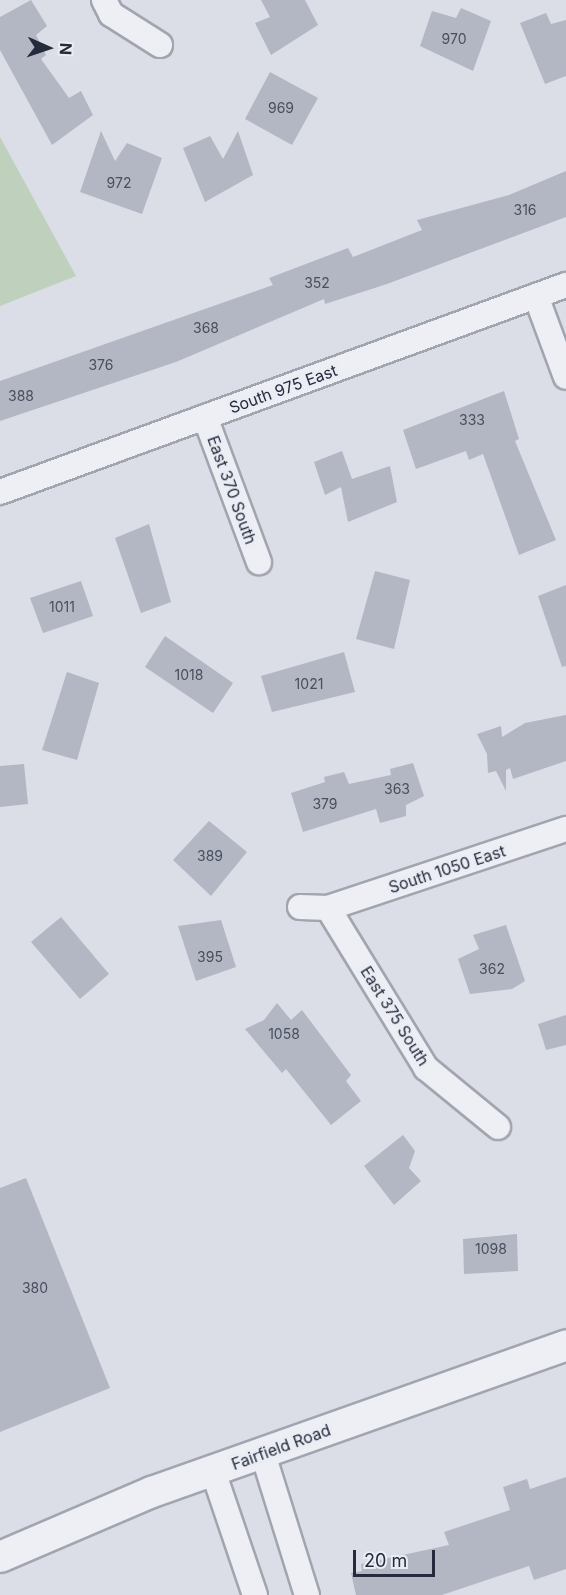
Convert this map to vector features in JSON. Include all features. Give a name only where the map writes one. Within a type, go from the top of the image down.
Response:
[{"type":"street","points":[[104,0],[111,14],[159,45]]},
{"type":"street","name":"South 975 East","points":[[0,492],[566,285]]},
{"type":"street","points":[[536,296],[566,377]]},
{"type":"street","name":"East 370 South","points":[[206,417],[259,562]]},
{"type":"street","name":"South 1050 East","points":[[328,908],[566,829]]},
{"type":"street","points":[[300,907],[328,908]]},
{"type":"street","name":"East 375 South","points":[[328,908],[426,1068],[498,1127]]},
{"type":"street","name":"Fairfield Road","points":[[0,1557],[69,1524],[566,1345]]},
{"type":"street","points":[[263,1454],[307,1595]]},
{"type":"street","points":[[213,1471],[255,1595]]},
{"type":"green space","points":[[0,137],[76,276],[0,306]]},
{"type":"building","points":[[31,0],[47,26],[36,35],[46,55],[41,59],[69,98],[81,91],[93,115],[52,145],[0,50],[0,17]]},
{"type":"building","points":[[261,0],[305,0],[318,25],[271,55],[255,23],[270,17]]},
{"type":"building","points":[[461,8],[491,21],[473,71],[420,46],[432,11],[456,18]]},
{"type":"building","points":[[546,13],[551,24],[566,20],[566,76],[545,84],[520,23]]},
{"type":"building","points":[[270,72],[318,98],[292,145],[245,119]]},
{"type":"building","points":[[101,131],[115,161],[127,143],[162,158],[142,214],[80,192]]},
{"type":"building","points":[[238,131],[253,175],[205,202],[183,148],[210,136],[223,159]]},
{"type":"building","points":[[566,171],[566,217],[387,284],[325,304],[324,299],[176,362],[0,421],[0,381],[273,285],[269,278],[348,248],[353,257],[422,230],[417,220],[509,195]]},
{"type":"building","points":[[504,391],[519,439],[515,441],[556,540],[519,555],[483,454],[469,460],[466,451],[416,469],[403,430]]},
{"type":"building","points":[[342,451],[352,479],[390,466],[397,502],[348,522],[341,487],[325,495],[314,462]]},
{"type":"building","points":[[149,524],[171,602],[141,613],[115,538]]},
{"type":"building","points":[[375,571],[410,580],[394,649],[356,639]]},
{"type":"building","points":[[81,581],[93,616],[43,633],[30,598]]},
{"type":"building","points":[[566,585],[566,666],[562,667],[538,596]]},
{"type":"building","points":[[165,636],[233,683],[213,713],[145,667]]},
{"type":"building","points":[[344,652],[355,692],[272,712],[261,676]]},
{"type":"building","points":[[67,672],[99,683],[77,760],[42,750]]},
{"type":"building","points":[[566,715],[566,761],[513,779],[510,768],[506,770],[506,791],[496,771],[488,773],[487,754],[477,734],[501,726],[502,737],[525,723]]},
{"type":"building","points":[[413,763],[424,796],[406,805],[406,816],[380,823],[376,809],[303,832],[291,793],[325,782],[324,777],[344,772],[349,784],[391,775],[390,769]]},
{"type":"building","points":[[24,764],[28,804],[0,807],[0,766]]},
{"type":"building","points":[[209,821],[247,852],[211,896],[173,860]]},
{"type":"building","points":[[61,917],[109,974],[80,999],[31,942]]},
{"type":"building","points":[[221,920],[236,967],[196,981],[178,926]]},
{"type":"building","points":[[506,925],[525,981],[512,989],[470,994],[458,959],[479,949],[473,935]]},
{"type":"building","points":[[277,1003],[291,1020],[302,1010],[351,1075],[346,1081],[361,1101],[331,1125],[286,1069],[282,1073],[245,1029],[264,1020]]},
{"type":"building","points":[[566,1015],[566,1045],[546,1050],[538,1024]]},
{"type":"building","points":[[403,1135],[415,1151],[409,1168],[421,1181],[394,1205],[364,1166]]},
{"type":"building","points":[[26,1178],[110,1388],[0,1432],[0,1188]]},
{"type":"building","points":[[517,1234],[518,1271],[464,1274],[463,1239]]},
{"type":"building","points":[[566,1477],[566,1569],[534,1580],[529,1566],[442,1595],[356,1595],[351,1573],[362,1571],[361,1564],[449,1545],[444,1532],[510,1510],[503,1487],[527,1479],[530,1489]]}]
